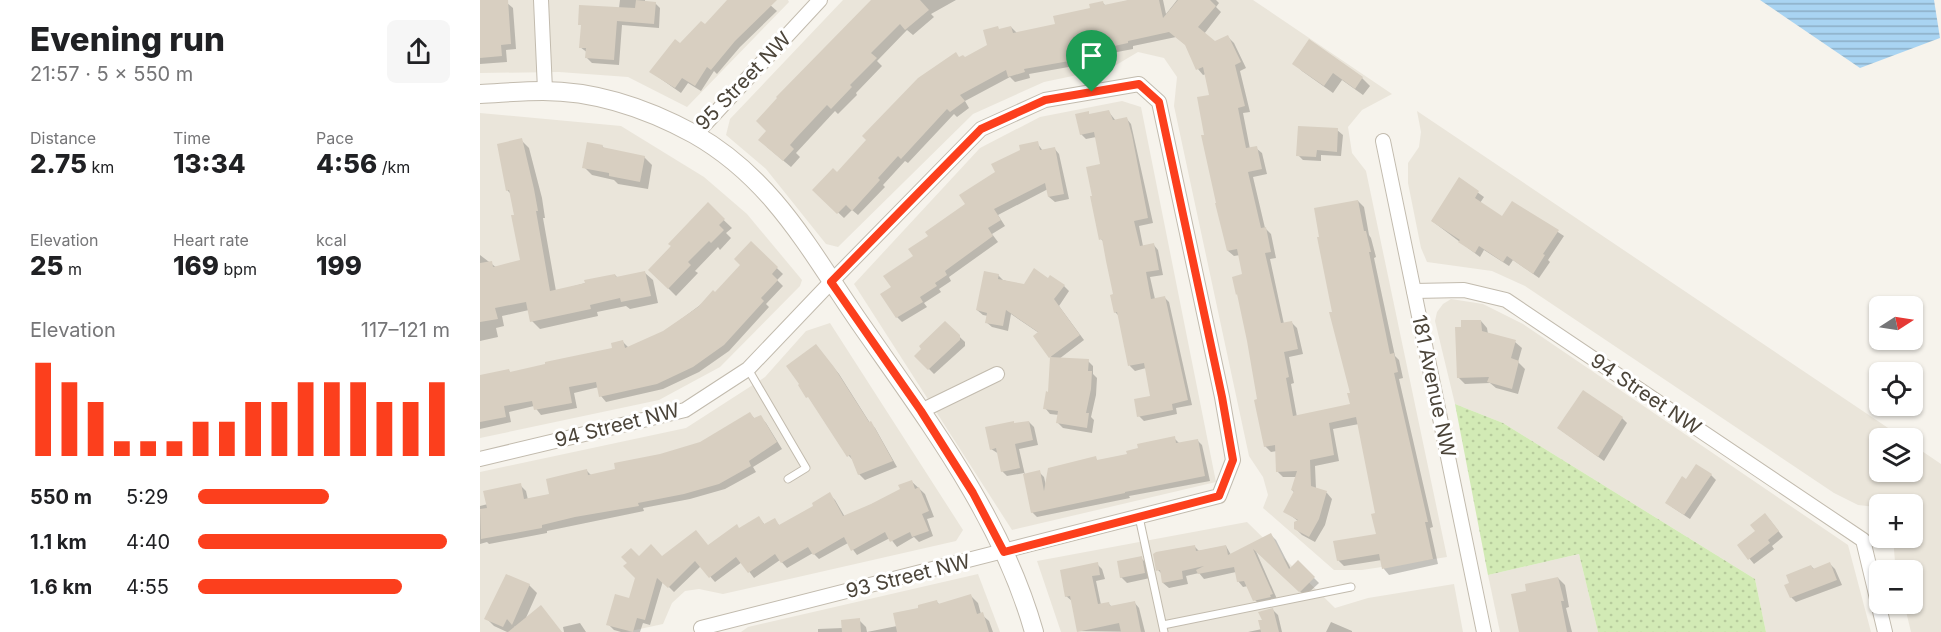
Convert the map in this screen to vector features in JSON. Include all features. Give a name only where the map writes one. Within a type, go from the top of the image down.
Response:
[{"type":"street","points":[[541,0],[545,90]]},
{"type":"street","name":"95 Street NW","points":[[480,94],[545,90],[594,95],[664,119],[695,135],[820,0]]},
{"type":"street","name":"94 Street NW","points":[[480,459],[685,410],[748,369],[981,129],[1045,100],[1139,84],[1159,102],[1222,397],[1233,460],[1219,496]]},
{"type":"street","points":[[695,135],[732,159],[759,183],[794,224],[831,282],[921,411],[973,493],[1004,552],[1034,632]]},
{"type":"street","name":"181 Avenue NW","points":[[1383,141],[1484,632]]},
{"type":"street","name":"94 Street NW","points":[[1414,291],[1464,290],[1506,300],[1863,540],[1885,632]]},
{"type":"street","points":[[921,411],[997,374]]},
{"type":"street","name":"93 Street NW","points":[[701,627],[1219,496]]},
{"type":"lane","points":[[748,369],[806,468],[788,479]]},
{"type":"lane","points":[[1139,517],[1164,629],[1351,587]]},
{"type":"shaded area","points":[[480,0],[788,0],[789,2],[687,107],[628,77],[559,72],[480,73]]},
{"type":"shaded area","points":[[843,0],[1253,0],[1392,94],[1362,110],[1348,127],[1352,153],[1366,171],[1447,557],[1362,570],[1334,570],[1263,508],[1268,495],[1263,477],[1249,456],[1174,106],[1177,77],[1164,58],[1138,52],[1111,68],[1044,82],[973,114],[838,247],[826,244],[766,169],[726,135],[730,119]]},
{"type":"shaded area","points":[[1122,101],[1141,107],[1216,482],[1012,530],[854,284],[980,148],[1040,117]]},
{"type":"shaded area","points":[[1417,111],[1888,428],[1869,428],[1869,482],[1923,482],[1923,452],[1941,464],[1941,632],[1911,632],[1907,614],[1923,614],[1923,560],[1895,560],[1894,548],[1923,548],[1923,494],[1869,494],[1869,506],[1858,505],[1834,493],[1525,286],[1492,271],[1427,262],[1421,248],[1408,183],[1408,163],[1419,147],[1421,132]]},
{"type":"shaded area","points":[[480,113],[621,126],[704,177],[747,214],[802,280],[800,286],[720,367],[659,400],[480,438]]},
{"type":"shaded area","points":[[1451,299],[1483,304],[1523,324],[1848,545],[1871,632],[1766,632],[1755,579],[1503,423],[1455,404],[1435,321],[1437,312]]},
{"type":"shaded area","points":[[830,323],[963,530],[956,541],[723,594],[699,589],[685,591],[672,603],[663,624],[626,632],[480,632],[480,472],[686,428],[765,377],[806,331]]},
{"type":"shaded area","points":[[1247,522],[1335,608],[1368,598],[1454,584],[1463,632],[1061,632],[1037,561]]},
{"type":"shaded area","points":[[1579,554],[1598,632],[1500,632],[1488,575]]},
{"type":"shaded area","points":[[978,574],[1000,632],[741,632],[748,627]]},
{"type":"green space","points":[[1455,404],[1503,423],[1755,579],[1766,632],[1598,632],[1579,554],[1488,575]]},
{"type":"water","points":[[1760,0],[1934,0],[1940,38],[1860,68]]},
{"type":"building","points":[[480,0],[508,0],[511,44],[501,45],[502,56],[480,58]]},
{"type":"building","points":[[636,0],[656,2],[654,24],[617,21],[614,60],[585,58],[586,48],[579,48],[581,25],[578,25],[579,5],[635,8]]},
{"type":"building","points":[[727,0],[777,0],[735,41],[711,70],[707,67],[695,86],[682,78],[675,88],[649,72],[675,39],[680,43],[701,21],[705,24]]},
{"type":"building","points":[[871,0],[920,0],[929,10],[905,30],[900,24],[871,53],[877,58],[850,85],[852,87],[831,109],[827,105],[797,137],[790,145],[794,149],[783,161],[758,140],[766,131],[756,121],[776,97]]},
{"type":"building","points":[[1128,0],[1159,0],[1163,18],[1178,0],[1210,0],[1216,6],[1198,27],[1215,41],[1228,35],[1241,62],[1235,65],[1245,106],[1238,108],[1246,148],[1257,146],[1262,169],[1248,172],[1261,228],[1266,227],[1271,252],[1265,253],[1281,323],[1292,321],[1298,349],[1284,352],[1293,416],[1350,404],[1347,393],[1350,393],[1329,312],[1332,312],[1317,237],[1319,237],[1314,208],[1358,200],[1371,252],[1369,252],[1390,354],[1394,353],[1398,372],[1394,373],[1428,522],[1425,522],[1433,559],[1382,569],[1379,554],[1337,561],[1333,541],[1376,534],[1371,514],[1375,513],[1356,417],[1329,423],[1334,455],[1310,460],[1311,486],[1327,491],[1319,519],[1309,537],[1294,529],[1294,522],[1298,520],[1283,512],[1294,491],[1291,490],[1297,471],[1276,472],[1275,445],[1264,447],[1254,400],[1257,399],[1247,341],[1232,277],[1242,274],[1237,249],[1227,251],[1201,135],[1204,135],[1197,97],[1209,95],[1203,67],[1196,70],[1185,45],[1169,32],[1091,51],[1092,57],[1024,69],[1025,72],[1008,77],[1006,70],[960,95],[965,101],[950,112],[947,109],[901,159],[898,156],[852,211],[846,205],[837,214],[812,190],[833,168],[837,172],[866,140],[862,136],[918,78],[956,52],[959,57],[963,55],[965,57],[987,45],[983,30],[998,26],[999,29],[1011,26],[1013,33],[1055,24],[1053,16],[1090,8],[1089,4],[1103,1],[1104,5]]},
{"type":"building","points":[[1309,39],[1363,77],[1355,89],[1333,73],[1324,86],[1292,64]]},
{"type":"building","points":[[1109,110],[1113,120],[1127,117],[1132,135],[1148,218],[1134,221],[1140,246],[1154,243],[1159,270],[1146,272],[1151,299],[1165,296],[1188,400],[1172,404],[1173,410],[1137,417],[1134,399],[1150,396],[1144,363],[1128,366],[1117,312],[1114,313],[1110,295],[1113,294],[1102,239],[1099,240],[1090,196],[1092,196],[1086,167],[1100,164],[1094,132],[1080,135],[1075,114]]},
{"type":"building","points":[[1298,126],[1338,128],[1337,152],[1317,150],[1316,157],[1296,156]]},
{"type":"building","points":[[522,138],[534,189],[550,291],[585,283],[584,280],[645,271],[651,296],[621,302],[620,298],[590,305],[591,309],[530,322],[526,302],[495,308],[498,319],[480,322],[480,263],[492,261],[493,267],[520,260],[511,215],[514,215],[509,190],[506,191],[497,144]]},
{"type":"building","points":[[1038,141],[1040,150],[1055,147],[1064,194],[1048,197],[1045,183],[994,209],[1001,220],[988,228],[993,236],[945,271],[947,275],[935,283],[937,286],[920,297],[923,302],[896,318],[880,294],[891,287],[883,276],[913,256],[908,249],[928,236],[925,232],[965,204],[959,195],[995,172],[991,164],[1020,150],[1019,145]]},
{"type":"building","points":[[587,142],[645,156],[640,182],[582,168]]},
{"type":"building","points":[[1459,177],[1479,191],[1475,198],[1502,216],[1512,201],[1559,230],[1533,274],[1507,256],[1503,262],[1479,246],[1475,253],[1431,221]]},
{"type":"building","points":[[708,202],[725,219],[719,225],[724,230],[688,262],[691,265],[668,289],[648,270],[671,246],[668,244]]},
{"type":"building","points":[[751,241],[778,267],[772,274],[778,280],[761,298],[764,301],[724,345],[693,367],[657,384],[599,397],[596,382],[569,387],[572,403],[534,410],[532,401],[504,406],[506,417],[480,422],[480,375],[509,369],[510,372],[612,348],[611,343],[623,340],[625,348],[663,331],[698,307],[713,290],[715,292],[740,265],[734,259]]},
{"type":"building","points":[[1034,268],[1048,278],[1050,275],[1065,285],[1054,299],[1080,335],[1049,358],[1033,336],[1038,332],[1006,310],[1003,326],[985,323],[987,313],[976,310],[984,271],[999,274],[998,279],[1024,284]]},
{"type":"building","points":[[1461,320],[1481,320],[1482,331],[1516,340],[1511,358],[1519,361],[1512,389],[1487,382],[1489,377],[1457,378],[1455,327],[1461,327]]},
{"type":"building","points":[[945,321],[960,335],[960,340],[928,370],[914,356],[921,349],[919,346]]},
{"type":"building","points":[[816,344],[834,367],[869,422],[871,421],[893,461],[858,475],[850,455],[847,457],[808,397],[806,398],[786,366]]},
{"type":"building","points":[[1050,357],[1089,359],[1088,371],[1092,371],[1086,413],[1089,413],[1087,428],[1056,423],[1058,411],[1043,409],[1046,391],[1048,392]]},
{"type":"building","points":[[1583,390],[1623,417],[1598,457],[1557,428]]},
{"type":"building","points":[[750,412],[754,418],[761,415],[777,442],[749,461],[751,466],[719,484],[638,503],[639,506],[575,517],[542,525],[542,528],[481,539],[480,509],[487,508],[483,491],[521,483],[524,499],[549,494],[546,479],[587,469],[588,475],[615,469],[614,463],[660,454],[700,442]]},
{"type":"building","points":[[1014,421],[1014,423],[1029,421],[1033,440],[1015,444],[1020,468],[1001,472],[996,448],[990,450],[985,427]]},
{"type":"building","points":[[1175,436],[1176,443],[1198,439],[1205,476],[1031,513],[1023,474],[1040,470],[1044,491],[1048,468],[1096,456],[1097,460],[1127,454],[1126,451],[1138,448],[1137,444]]},
{"type":"building","points":[[1696,464],[1712,474],[1684,515],[1665,503],[1682,476],[1686,479]]},
{"type":"building","points":[[912,480],[915,489],[919,487],[929,511],[922,514],[929,531],[912,537],[910,532],[890,542],[885,532],[851,551],[844,537],[813,555],[808,547],[781,563],[775,554],[748,573],[736,557],[709,578],[695,561],[668,588],[657,578],[645,620],[637,618],[633,632],[606,625],[615,594],[629,598],[635,578],[623,566],[627,563],[621,557],[631,548],[639,556],[651,544],[662,556],[696,530],[708,545],[737,524],[739,528],[759,516],[764,524],[775,518],[779,525],[813,506],[812,503],[830,492],[843,516],[900,489],[898,485]]},
{"type":"building","points":[[1765,513],[1779,531],[1768,540],[1770,543],[1748,560],[1737,545],[1755,531],[1750,525]]},
{"type":"building","points":[[1271,533],[1289,569],[1298,560],[1315,577],[1299,592],[1253,549],[1273,594],[1270,595],[1271,597],[1253,601],[1244,581],[1237,582],[1234,567],[1198,574],[1196,570],[1204,566],[1182,571],[1183,579],[1162,583],[1160,570],[1156,571],[1153,554],[1156,552],[1195,545],[1196,551],[1226,545],[1228,555]]},
{"type":"building","points":[[1142,556],[1145,573],[1120,578],[1117,561]]},
{"type":"building","points":[[1098,562],[1100,575],[1092,576],[1098,604],[1109,602],[1110,606],[1135,601],[1141,632],[1121,632],[1119,623],[1077,632],[1070,596],[1065,597],[1060,570]]},
{"type":"building","points":[[1830,562],[1837,580],[1790,598],[1784,585],[1789,583],[1786,575],[1811,565],[1813,569]]},
{"type":"building","points":[[506,574],[530,584],[512,625],[507,619],[503,627],[484,619]]},
{"type":"building","points":[[1558,577],[1564,601],[1561,601],[1567,632],[1519,632],[1511,594],[1526,591],[1525,584]]},
{"type":"building","points":[[971,594],[977,614],[983,612],[989,632],[897,632],[893,613],[918,608],[918,605],[937,600],[938,604]]},
{"type":"building","points":[[541,605],[562,632],[508,632]]},
{"type":"building","points":[[1273,608],[1279,632],[1261,632],[1258,620],[1262,620],[1258,612]]},
{"type":"building","points":[[860,618],[861,632],[842,632],[841,620]]},
{"type":"route","points":[[1139,84],[1159,102],[1222,397],[1233,460],[1219,496],[1004,552],[973,493],[921,411],[831,282],[981,129],[1045,100],[1092,92],[1139,84]]}]
